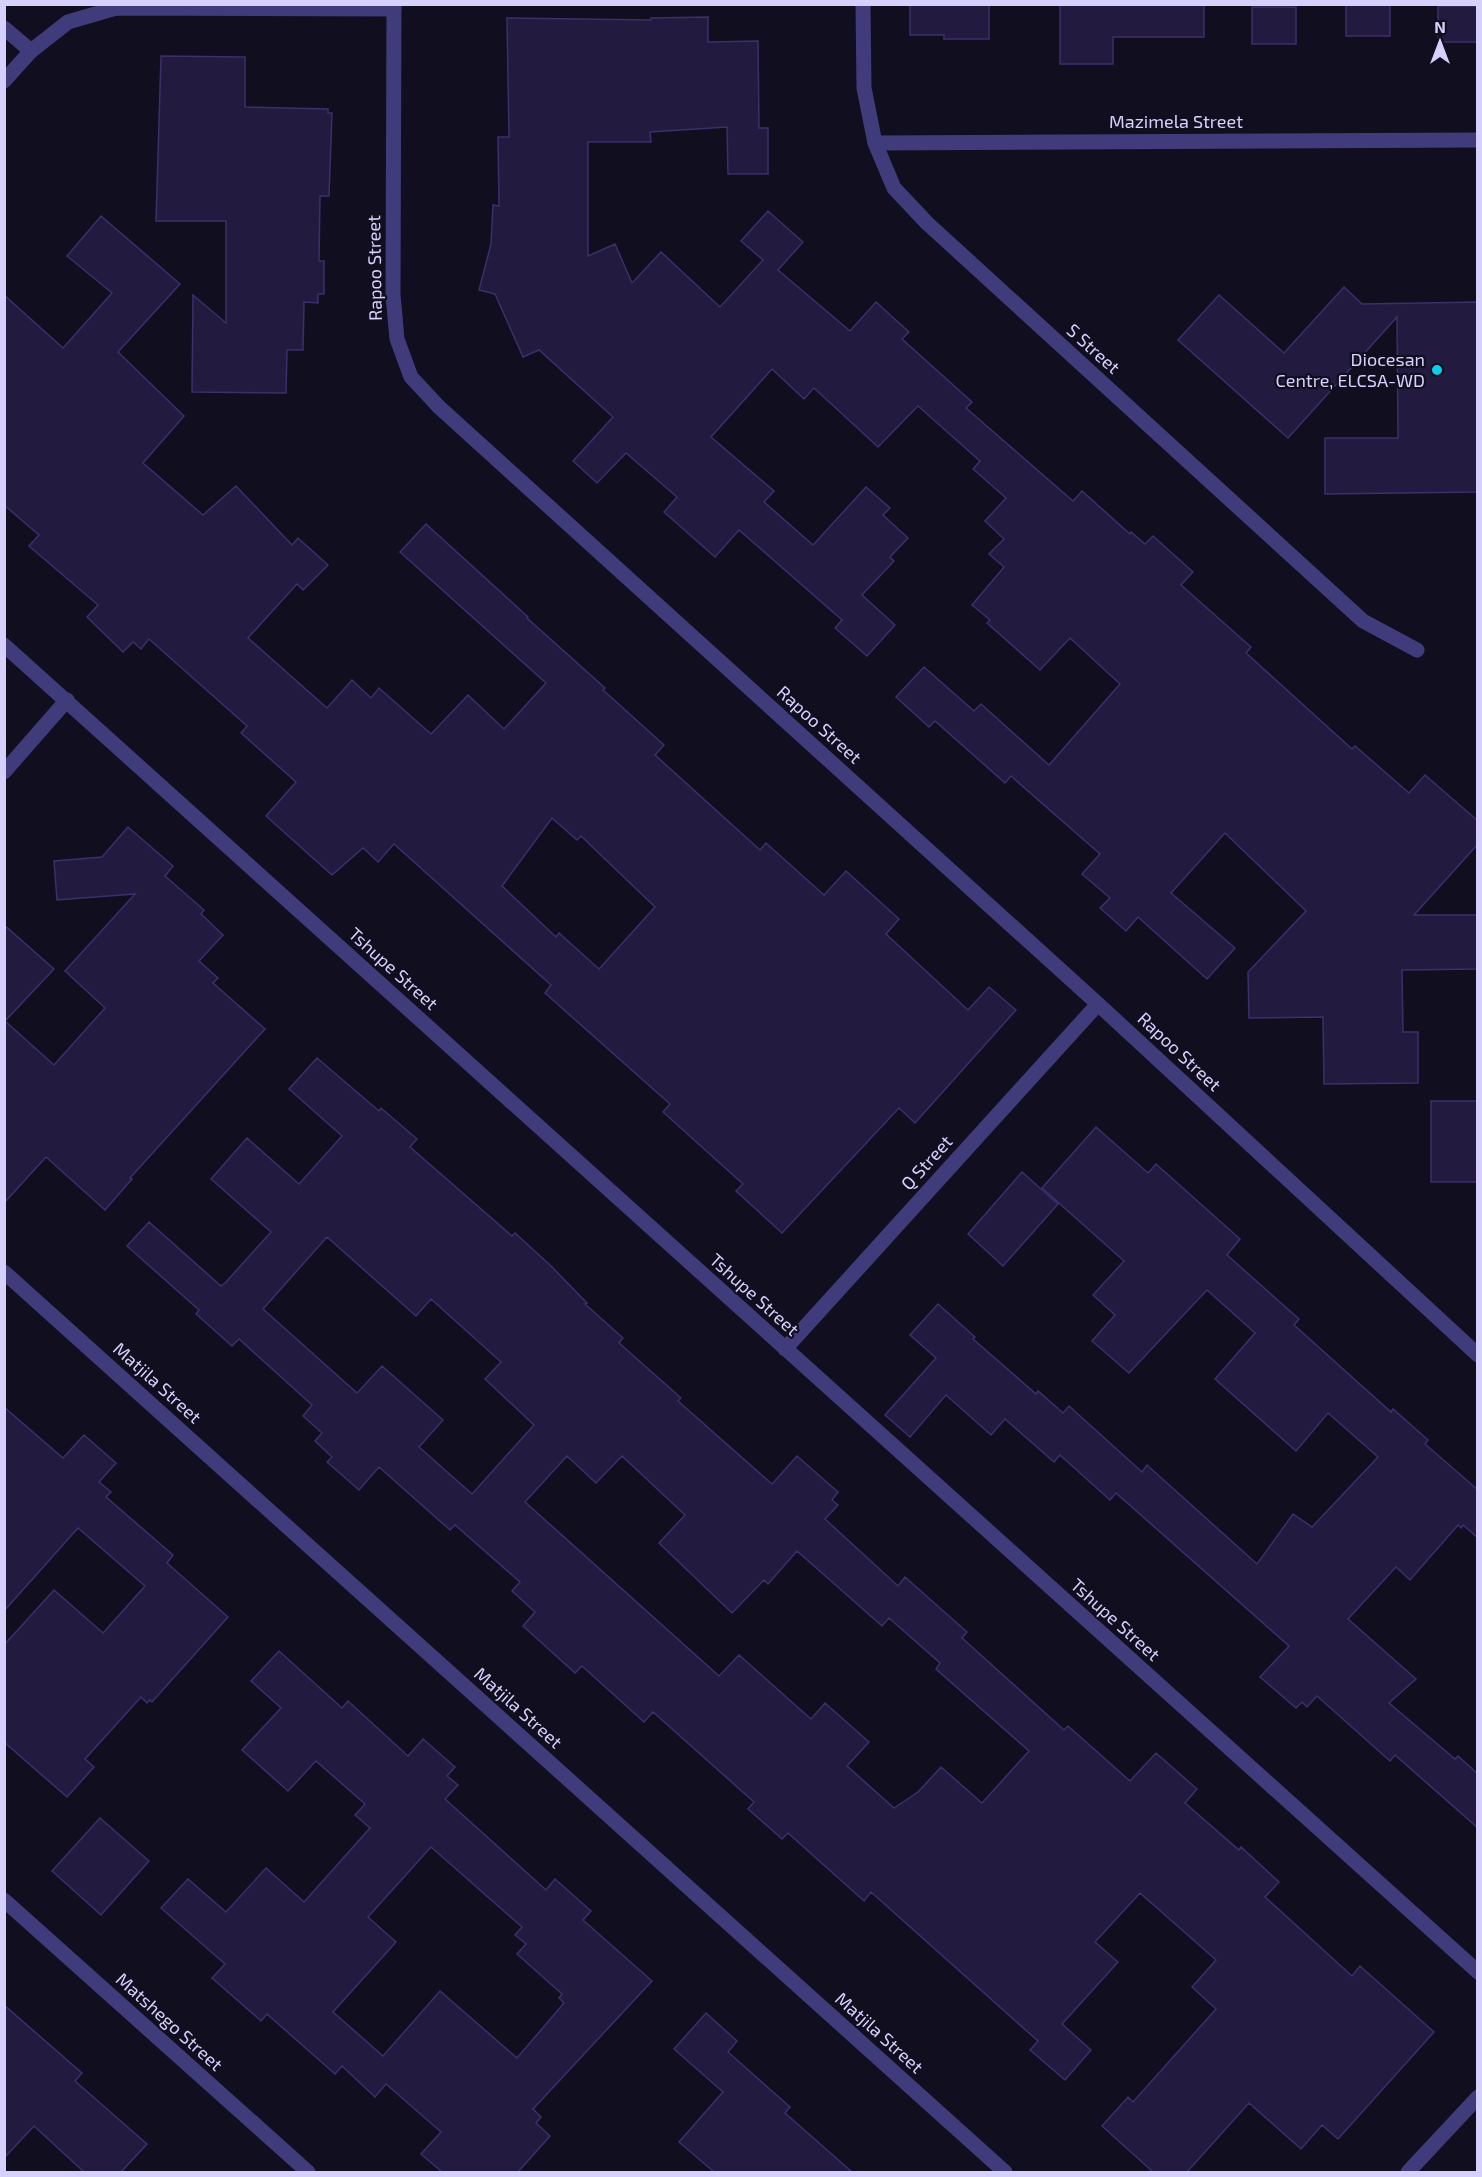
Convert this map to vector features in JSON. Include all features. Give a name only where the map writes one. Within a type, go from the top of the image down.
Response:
[{"type":"street","name":"S Street","points":[[863,4],[864,88],[875,143],[894,188],[927,224],[1363,621],[1417,650]]},
{"type":"street","points":[[4,81],[31,51],[68,22],[116,8],[394,7]]},
{"type":"street","name":"Rapoo Street","points":[[394,7],[393,295],[397,339],[411,378],[439,406],[1098,1004],[1478,1355]]},
{"type":"street","points":[[4,28],[31,51]]},
{"type":"street","name":"Mazimela Street","points":[[875,143],[1478,140]]},
{"type":"street","name":"Tshupe Street","points":[[4,645],[1478,1972]]},
{"type":"street","points":[[4,772],[67,700]]},
{"type":"street","name":"Q Street","points":[[785,1349],[1098,1004]]},
{"type":"street","name":"Matjila Street","points":[[4,1272],[1005,2172]]},
{"type":"street","name":"Matshego Street","points":[[4,1900],[308,2172]]},
{"type":"street","points":[[1408,2172],[1478,2097]]},
{"type":"building","points":[[910,4],[989,4],[989,39],[944,39],[944,35],[910,35]]},
{"type":"building","points":[[1060,4],[1204,4],[1204,37],[1113,37],[1113,64],[1060,64]]},
{"type":"building","points":[[1346,4],[1390,4],[1390,36],[1346,36]]},
{"type":"building","points":[[1438,6],[1478,6],[1478,42],[1438,42]]},
{"type":"building","points":[[1252,7],[1296,7],[1296,44],[1252,44]]},
{"type":"building","points":[[708,17],[708,42],[758,41],[759,128],[768,128],[768,174],[728,174],[727,127],[650,132],[651,142],[588,142],[588,256],[615,244],[632,283],[661,252],[720,307],[763,260],[741,241],[768,211],[803,242],[778,270],[850,331],[876,302],[909,332],[902,339],[972,402],[966,408],[1073,501],[1082,491],[1130,534],[1131,532],[1145,544],[1153,536],[1193,572],[1181,585],[1251,647],[1246,653],[1352,749],[1355,746],[1409,793],[1425,775],[1478,821],[1478,844],[1414,915],[1478,915],[1478,969],[1402,970],[1403,1032],[1418,1032],[1418,1083],[1324,1084],[1323,1017],[1249,1018],[1248,972],[1306,911],[1225,833],[1171,893],[1235,948],[1207,979],[1138,917],[1126,931],[1100,908],[1110,898],[1082,874],[1100,854],[1011,776],[1005,783],[935,721],[929,727],[896,697],[924,667],[974,711],[981,704],[1049,765],[1120,684],[1070,638],[1040,670],[987,623],[990,620],[972,605],[1004,567],[989,554],[1004,539],[985,521],[1006,498],[973,469],[980,461],[918,406],[878,447],[814,388],[804,399],[772,369],[711,437],[774,491],[764,502],[813,545],[866,487],[890,508],[883,515],[908,538],[890,557],[894,561],[862,595],[895,625],[867,656],[835,628],[842,620],[739,530],[715,557],[664,512],[677,497],[626,453],[597,483],[573,461],[613,417],[539,350],[523,357],[495,294],[479,290],[491,244],[493,205],[499,206],[498,137],[509,137],[507,18],[651,20],[651,18]]},
{"type":"building","points":[[161,56],[245,57],[245,107],[328,109],[328,113],[332,113],[329,196],[320,196],[319,261],[324,261],[324,294],[318,294],[318,303],[304,302],[303,350],[287,350],[286,393],[192,392],[193,295],[226,323],[226,221],[156,221]]},
{"type":"building","points":[[101,216],[180,284],[118,352],[184,416],[143,463],[203,515],[236,486],[292,545],[298,538],[328,565],[303,590],[297,584],[248,638],[327,708],[352,680],[371,698],[379,688],[431,734],[468,695],[504,729],[546,683],[400,552],[426,524],[664,745],[655,755],[760,850],[766,843],[824,895],[846,871],[899,919],[886,934],[968,1010],[989,987],[1016,1010],[915,1123],[899,1108],[782,1233],[736,1191],[743,1184],[663,1112],[670,1104],[545,993],[551,985],[394,844],[378,862],[363,848],[332,875],[266,816],[296,782],[241,733],[247,726],[149,639],[141,649],[133,642],[123,652],[87,617],[98,605],[29,546],[39,535],[4,505],[4,295],[63,348],[112,293],[67,256]],"holes":[[[552,818],[577,840],[581,836],[655,907],[599,969],[559,933],[556,937],[502,886]]]},
{"type":"building","points":[[1344,287],[1362,304],[1478,302],[1478,492],[1325,494],[1325,438],[1398,438],[1397,317],[1288,438],[1178,340],[1219,295],[1284,353]]},
{"type":"building","points":[[128,827],[173,866],[165,876],[204,910],[201,914],[223,935],[199,961],[218,978],[213,983],[265,1029],[130,1178],[132,1179],[105,1210],[46,1157],[4,1203],[4,925],[54,969],[5,1021],[54,1065],[105,1008],[65,971],[135,894],[57,900],[54,861],[102,857]]},
{"type":"building","points":[[317,1058],[379,1111],[381,1108],[417,1139],[410,1147],[512,1236],[515,1233],[551,1266],[587,1303],[585,1304],[623,1338],[619,1343],[681,1398],[678,1401],[772,1484],[797,1456],[838,1492],[832,1500],[838,1505],[825,1519],[898,1586],[905,1577],[967,1632],[962,1638],[1064,1730],[1068,1726],[1130,1781],[1156,1753],[1197,1789],[1185,1803],[1239,1850],[1241,1847],[1279,1882],[1265,1897],[1352,1976],[1360,1966],[1434,2032],[1338,2139],[1322,2125],[1301,2149],[1249,2103],[1187,2172],[1153,2172],[1102,2126],[1128,2097],[1133,2102],[1216,2009],[1192,1987],[1216,1960],[1140,1893],[1095,1942],[1118,1962],[1062,2024],[1091,2050],[1065,2080],[1030,2050],[1038,2041],[871,1892],[864,1901],[788,1833],[782,1839],[748,1809],[754,1802],[653,1712],[644,1722],[582,1666],[575,1673],[523,1626],[535,1612],[512,1591],[520,1582],[455,1525],[450,1530],[379,1467],[359,1490],[327,1462],[332,1457],[315,1441],[322,1433],[303,1416],[312,1405],[239,1339],[232,1346],[196,1314],[199,1310],[127,1246],[149,1222],[221,1286],[226,1282],[271,1232],[211,1179],[247,1138],[299,1184],[342,1136],[289,1089]],"holes":[[[327,1237],[416,1316],[431,1299],[501,1362],[485,1379],[534,1425],[472,1494],[419,1447],[443,1420],[382,1366],[357,1393],[263,1309]],[[567,1456],[596,1483],[622,1456],[685,1515],[659,1543],[732,1613],[764,1580],[768,1584],[797,1551],[882,1626],[889,1618],[940,1663],[936,1669],[1029,1751],[982,1803],[941,1767],[918,1792],[894,1808],[847,1766],[869,1742],[825,1703],[811,1719],[739,1655],[719,1676],[525,1502]]]},
{"type":"building","points":[[1431,1101],[1478,1101],[1478,1182],[1431,1182]]},
{"type":"building","points":[[1096,1127],[1148,1173],[1156,1164],[1240,1239],[1227,1255],[1299,1319],[1294,1325],[1391,1412],[1393,1409],[1428,1440],[1425,1444],[1478,1490],[1478,1538],[1463,1525],[1461,1528],[1458,1525],[1410,1580],[1396,1567],[1348,1619],[1416,1679],[1389,1703],[1455,1759],[1458,1756],[1478,1774],[1478,1828],[1395,1755],[1390,1761],[1317,1696],[1307,1707],[1302,1702],[1296,1708],[1260,1677],[1289,1646],[1116,1493],[1110,1500],[1060,1455],[1054,1462],[1005,1419],[991,1435],[946,1395],[910,1437],[885,1415],[936,1358],[910,1335],[938,1304],[975,1337],[973,1339],[1036,1394],[1038,1391],[1063,1413],[1069,1406],[1142,1472],[1147,1465],[1257,1564],[1293,1514],[1312,1527],[1378,1457],[1328,1413],[1296,1451],[1215,1379],[1255,1333],[1207,1290],[1129,1373],[1092,1341],[1115,1315],[1093,1295],[1124,1261],[1042,1188]]},
{"type":"building","points":[[1022,1172],[1058,1204],[1003,1266],[968,1234]]},
{"type":"building","points":[[4,1407],[63,1458],[84,1435],[116,1463],[99,1482],[111,1492],[106,1497],[173,1555],[167,1563],[228,1617],[152,1702],[150,1700],[147,1703],[141,1697],[85,1759],[94,1767],[67,1797],[4,1742],[4,1645],[54,1590],[103,1633],[145,1586],[78,1528],[4,1611]]},
{"type":"building","points":[[279,1651],[342,1708],[348,1701],[408,1756],[423,1739],[455,1767],[447,1776],[458,1785],[445,1799],[546,1890],[555,1879],[591,1911],[583,1920],[652,1981],[533,2109],[541,2117],[536,2123],[550,2136],[518,2172],[442,2172],[421,2154],[441,2132],[386,2084],[375,2097],[342,2066],[335,2074],[267,2014],[261,2021],[212,1978],[225,1964],[161,1908],[188,1879],[226,1912],[266,1868],[304,1902],[370,1828],[355,1815],[365,1804],[316,1761],[288,1791],[242,1750],[281,1708],[251,1681]],"holes":[[[431,1847],[522,1927],[515,1935],[526,1944],[517,1954],[562,1994],[559,1998],[564,2003],[517,2058],[440,1991],[383,2056],[333,2012],[396,1942],[368,1917]]]},
{"type":"building","points":[[100,1818],[149,1861],[101,1915],[52,1871]]},
{"type":"building","points":[[4,2005],[82,2073],[75,2081],[147,2144],[121,2172],[84,2172],[34,2126],[4,2158]]},
{"type":"building","points":[[706,2013],[737,2041],[728,2052],[790,2107],[785,2113],[852,2172],[714,2172],[679,2142],[723,2092],[674,2049]]},
{"type":"place","name":"Diocesan Centre, ELCSA-WD","points":[[1437,370]]}]
